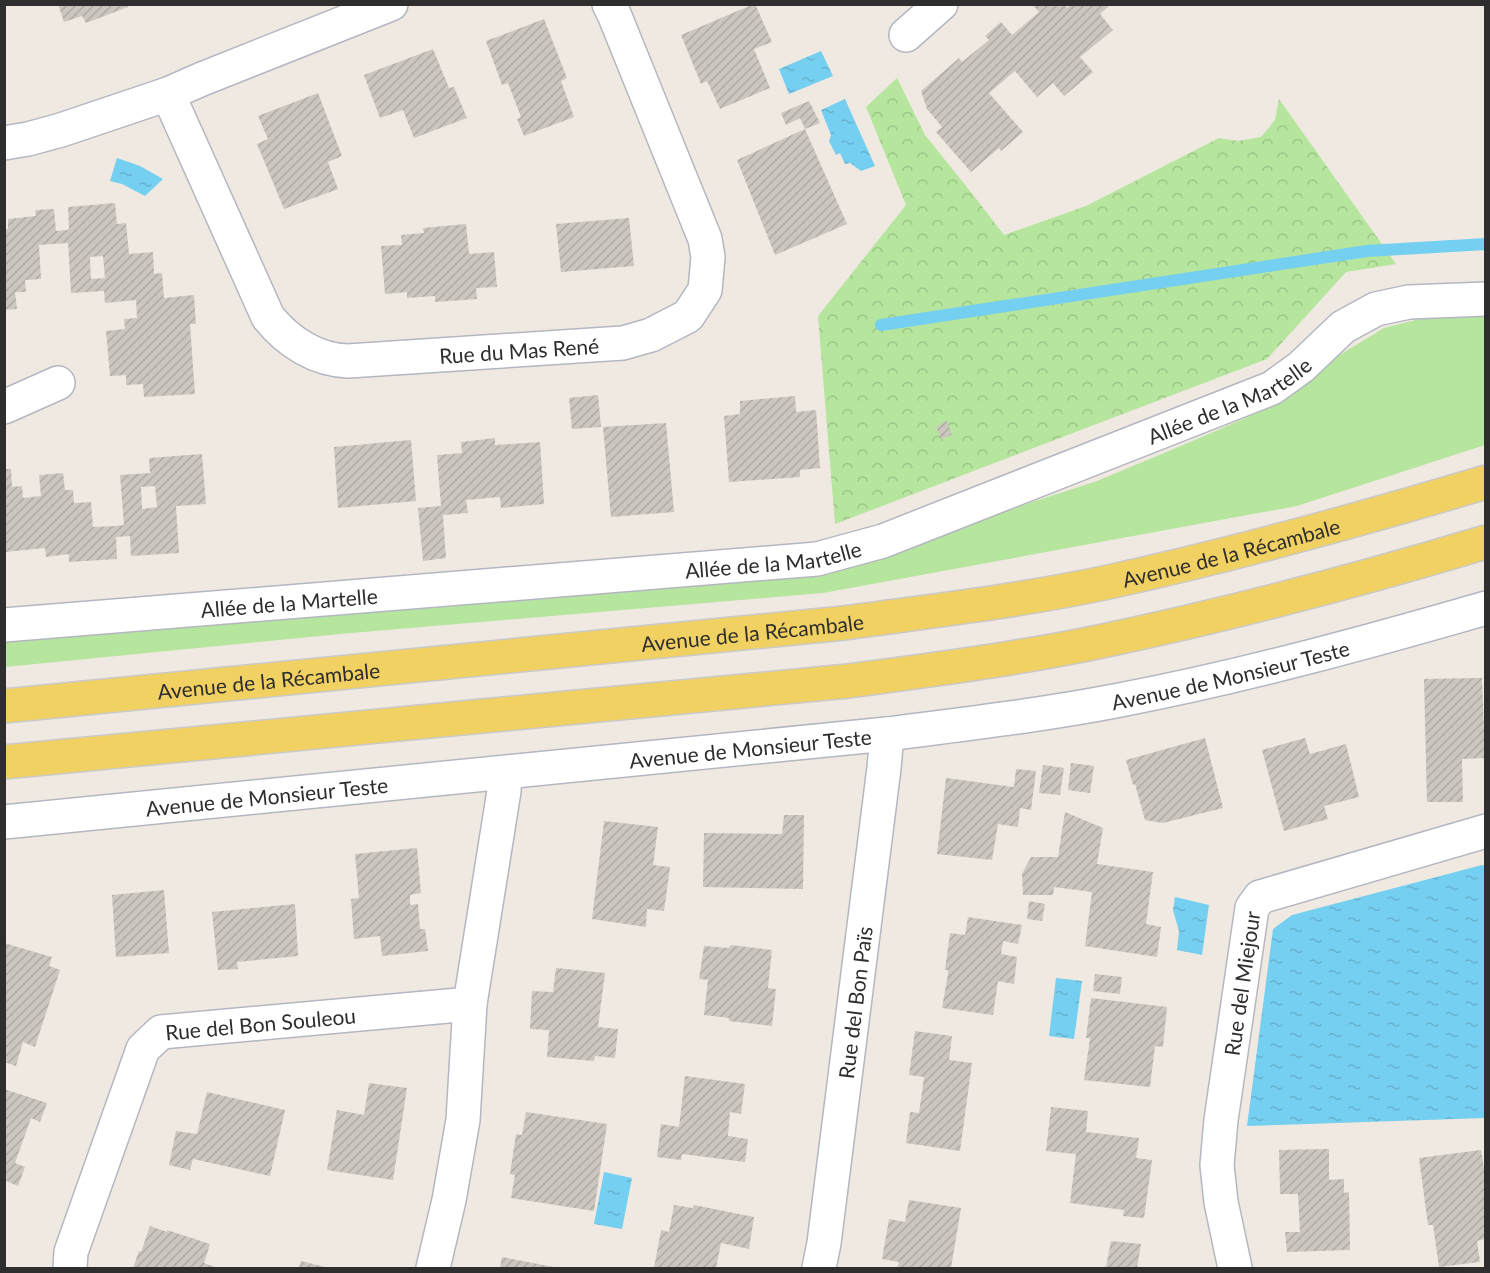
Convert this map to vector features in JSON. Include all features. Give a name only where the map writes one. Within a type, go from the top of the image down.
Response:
[{"type":"main road","name":"Avenue de la Récambale","points":[[4,706],[844,623],[973,605],[1102,583],[1232,552],[1375,515],[1485,482]]},
{"type":"main road","points":[[4,762],[848,681],[980,663],[1112,639],[1240,609],[1392,570],[1485,542]]},
{"type":"street","points":[[4,143],[61,130],[168,94],[391,4]]},
{"type":"street","name":"Rue du Mas René","points":[[168,94],[268,317],[278,329],[306,350],[335,360],[348,361],[623,343],[651,335],[688,316],[705,290],[708,257],[705,239],[609,4]]},
{"type":"street","points":[[906,35],[941,4]]},
{"type":"street","name":"Allée de la Martelle","points":[[4,625],[817,559],[898,536],[1272,388],[1300,368],[1343,327],[1376,309],[1408,302],[1485,299]]},
{"type":"street","points":[[4,408],[58,383]]},
{"type":"street","name":"Avenue de Monsieur Teste","points":[[4,822],[505,773],[985,722],[1120,700],[1266,668],[1397,634],[1485,608]]},
{"type":"street","name":"Rue del Bon Païs","points":[[819,1269],[887,734]]},
{"type":"street","points":[[433,1269],[449,1200],[463,1120],[470,1004],[505,773]]},
{"type":"street","name":"Rue del Miejour","points":[[1235,1269],[1221,1202],[1217,1165],[1221,1120],[1252,908],[1260,897],[1485,831]]},
{"type":"street","name":"Rue del Bon Souleou","points":[[70,1269],[71,1252],[143,1048],[161,1032],[470,1004]]},
{"type":"green space","points":[[897,78],[925,135],[1004,235],[1086,206],[1219,138],[1238,141],[1261,137],[1275,120],[1279,99],[1396,264],[1346,272],[1267,359],[835,524],[818,316],[906,205],[866,107]]},
{"type":"green space","points":[[1435,315],[1485,316],[1485,445],[1297,506],[823,593],[340,634],[5,667],[5,640],[866,556],[1097,481],[1195,440],[1282,402],[1323,365],[1384,328]]},
{"type":"water","points":[[821,51],[833,76],[789,94],[779,69]]},
{"type":"water","points":[[845,99],[875,166],[861,171],[850,163],[845,164],[840,153],[836,155],[829,141],[831,135],[821,110]]},
{"type":"water","points":[[117,158],[140,166],[163,179],[145,196],[122,184],[110,181]]},
{"type":"water","points":[[1482,865],[1486,866],[1485,1118],[1247,1126],[1273,929],[1292,915]]},
{"type":"water","points":[[1175,897],[1209,905],[1202,955],[1177,950],[1179,931],[1173,910]]},
{"type":"water","points":[[1056,978],[1082,981],[1074,1039],[1049,1036]]},
{"type":"water","points":[[604,1172],[632,1178],[622,1229],[594,1224]]},
{"type":"building","points":[[58,4],[127,4],[128,7],[86,23],[82,16],[64,22]]},
{"type":"building","points":[[755,4],[772,42],[754,49],[770,88],[720,109],[707,81],[701,84],[681,35]]},
{"type":"building","points":[[1032,4],[1064,4],[1067,8],[1072,4],[1111,4],[1100,14],[1113,30],[1080,57],[1093,72],[1064,96],[1053,83],[1037,97],[1015,71],[989,93],[1023,132],[1001,151],[999,148],[971,172],[936,132],[942,127],[927,109],[921,91],[959,58],[962,62],[989,40],[985,36],[1001,22],[1012,35],[1039,12]]},
{"type":"building","points":[[544,19],[567,78],[561,81],[574,117],[524,136],[517,119],[521,117],[508,83],[502,85],[486,41]]},
{"type":"building","points":[[433,49],[449,88],[454,87],[467,118],[414,138],[403,110],[380,118],[364,75]]},
{"type":"building","points":[[318,93],[342,156],[328,162],[338,189],[284,209],[257,144],[268,139],[258,116]]},
{"type":"building","points":[[809,101],[820,123],[805,129],[800,118],[786,125],[781,113]]},
{"type":"building","points":[[805,129],[847,224],[775,255],[737,160]]},
{"type":"building","points":[[115,203],[117,224],[126,223],[129,254],[153,252],[154,274],[162,273],[164,298],[194,295],[196,324],[190,324],[195,394],[144,397],[143,384],[126,385],[126,375],[110,376],[106,331],[125,329],[124,319],[137,318],[136,300],[105,303],[104,291],[71,293],[68,243],[39,245],[41,279],[25,280],[26,292],[15,292],[17,309],[4,310],[4,229],[8,229],[8,219],[36,216],[35,210],[54,209],[56,231],[67,230],[69,229],[68,207]],"holes":[[[103,256],[105,278],[91,279],[90,257]]]},
{"type":"building","points":[[629,218],[634,266],[561,272],[556,224]]},
{"type":"building","points":[[466,224],[469,254],[494,252],[497,287],[476,288],[477,299],[435,302],[435,296],[407,298],[407,292],[385,294],[381,246],[402,245],[401,235],[424,233],[423,228]]},
{"type":"building","points":[[598,395],[601,427],[572,429],[569,398]]},
{"type":"building","points":[[795,396],[796,412],[816,410],[820,468],[800,470],[800,477],[729,482],[724,416],[740,414],[740,401]]},
{"type":"building","points":[[947,421],[952,435],[941,439],[936,427]]},
{"type":"building","points":[[666,423],[674,512],[611,517],[603,427]]},
{"type":"building","points":[[495,438],[495,445],[540,442],[544,504],[501,508],[500,497],[466,500],[468,513],[443,515],[446,558],[423,561],[418,508],[441,506],[437,455],[462,453],[461,442]]},
{"type":"building","points":[[411,440],[416,501],[338,508],[334,447]]},
{"type":"building","points":[[202,454],[206,504],[176,506],[179,553],[131,556],[130,536],[116,537],[117,559],[69,562],[69,554],[46,557],[45,548],[5,552],[5,469],[11,469],[12,487],[22,486],[23,498],[41,496],[39,475],[63,473],[65,490],[73,490],[74,503],[91,502],[93,527],[114,526],[124,525],[120,475],[150,473],[149,458]],"holes":[[[155,486],[157,507],[142,509],[141,487]]]},
{"type":"building","points":[[1482,678],[1485,758],[1462,759],[1463,802],[1427,802],[1424,679]]},
{"type":"building","points":[[1205,738],[1223,808],[1163,823],[1145,820],[1126,760]]},
{"type":"building","points":[[1305,738],[1310,754],[1346,744],[1359,797],[1324,806],[1328,819],[1284,831],[1262,750]]},
{"type":"building","points":[[1071,763],[1094,766],[1090,793],[1068,790]]},
{"type":"building","points":[[1043,765],[1064,768],[1060,795],[1039,793]]},
{"type":"building","points":[[1016,769],[1036,771],[1031,810],[1020,808],[1018,827],[998,824],[992,860],[937,854],[946,778],[1014,787]]},
{"type":"building","points":[[1065,812],[1103,828],[1097,864],[1153,872],[1146,924],[1161,927],[1157,957],[1085,946],[1092,892],[1054,887],[1053,895],[1023,895],[1022,874],[1031,857],[1058,857]]},
{"type":"building","points":[[784,815],[804,815],[803,889],[703,887],[704,833],[782,834]]},
{"type":"building","points":[[604,821],[658,827],[653,865],[670,867],[664,911],[647,909],[646,927],[592,919]]},
{"type":"building","points":[[417,848],[421,893],[410,895],[410,905],[418,904],[420,929],[425,929],[428,951],[382,956],[380,936],[354,939],[351,899],[359,898],[355,854]]},
{"type":"building","points":[[164,890],[169,953],[116,957],[112,895]]},
{"type":"building","points":[[1029,901],[1045,904],[1042,921],[1027,919]]},
{"type":"building","points":[[295,904],[298,956],[237,962],[238,969],[218,970],[212,912]]},
{"type":"building","points":[[968,917],[1022,925],[1018,944],[1003,941],[1001,954],[1017,957],[1014,984],[998,981],[993,1015],[942,1008],[948,974],[948,970],[945,970],[950,933],[965,935]]},
{"type":"building","points":[[4,943],[52,957],[49,966],[60,970],[35,1047],[23,1042],[16,1066],[4,1062]]},
{"type":"building","points":[[731,945],[772,950],[768,988],[776,989],[772,1026],[729,1021],[729,1018],[704,1015],[708,980],[699,979],[704,946],[729,948]]},
{"type":"building","points":[[556,968],[605,973],[598,1027],[618,1029],[615,1058],[595,1056],[594,1061],[547,1057],[549,1030],[530,1029],[532,991],[553,992]]},
{"type":"building","points":[[1095,974],[1122,977],[1120,994],[1093,991]]},
{"type":"building","points":[[1091,998],[1167,1007],[1163,1047],[1155,1046],[1150,1087],[1084,1080],[1090,1038],[1086,1038]]},
{"type":"building","points":[[915,1031],[952,1036],[949,1060],[972,1063],[960,1151],[906,1143],[910,1112],[919,1113],[924,1077],[909,1075]]},
{"type":"building","points":[[685,1076],[745,1084],[741,1114],[730,1112],[728,1136],[748,1139],[745,1162],[682,1154],[681,1160],[657,1157],[661,1124],[679,1127]]},
{"type":"building","points":[[369,1083],[407,1088],[393,1180],[327,1170],[337,1110],[364,1115]]},
{"type":"building","points":[[4,1089],[47,1103],[40,1122],[31,1118],[15,1163],[25,1167],[18,1186],[4,1180]]},
{"type":"building","points":[[207,1092],[285,1110],[270,1176],[193,1159],[190,1170],[169,1165],[176,1131],[197,1134]]},
{"type":"building","points":[[1051,1107],[1088,1111],[1086,1132],[1139,1138],[1136,1158],[1152,1160],[1144,1218],[1123,1216],[1124,1210],[1070,1203],[1076,1154],[1046,1151]]},
{"type":"building","points":[[526,1112],[607,1124],[594,1211],[511,1198],[515,1175],[510,1174],[516,1134],[522,1135]]},
{"type":"building","points":[[1329,1149],[1329,1180],[1344,1179],[1344,1193],[1349,1192],[1350,1250],[1287,1252],[1285,1232],[1300,1232],[1298,1194],[1280,1194],[1279,1150]]},
{"type":"building","points":[[1481,1150],[1485,1175],[1485,1231],[1484,1239],[1477,1241],[1480,1262],[1439,1267],[1433,1225],[1428,1225],[1419,1158]]},
{"type":"building","points":[[909,1200],[961,1208],[951,1268],[897,1268],[899,1262],[882,1259],[889,1219],[905,1222]]},
{"type":"building","points":[[674,1205],[693,1208],[694,1205],[754,1217],[749,1249],[721,1243],[716,1268],[654,1268],[661,1230],[669,1232]]},
{"type":"building","points":[[150,1226],[210,1244],[204,1263],[218,1268],[133,1268]]},
{"type":"building","points":[[1111,1241],[1141,1244],[1137,1268],[1104,1268]]},
{"type":"building","points":[[502,1257],[554,1267],[554,1268],[500,1268]]},
{"type":"building","points":[[301,1261],[329,1268],[299,1268]]},
{"type":"waterway","points":[[881,325],[1367,251],[1486,244]]}]
